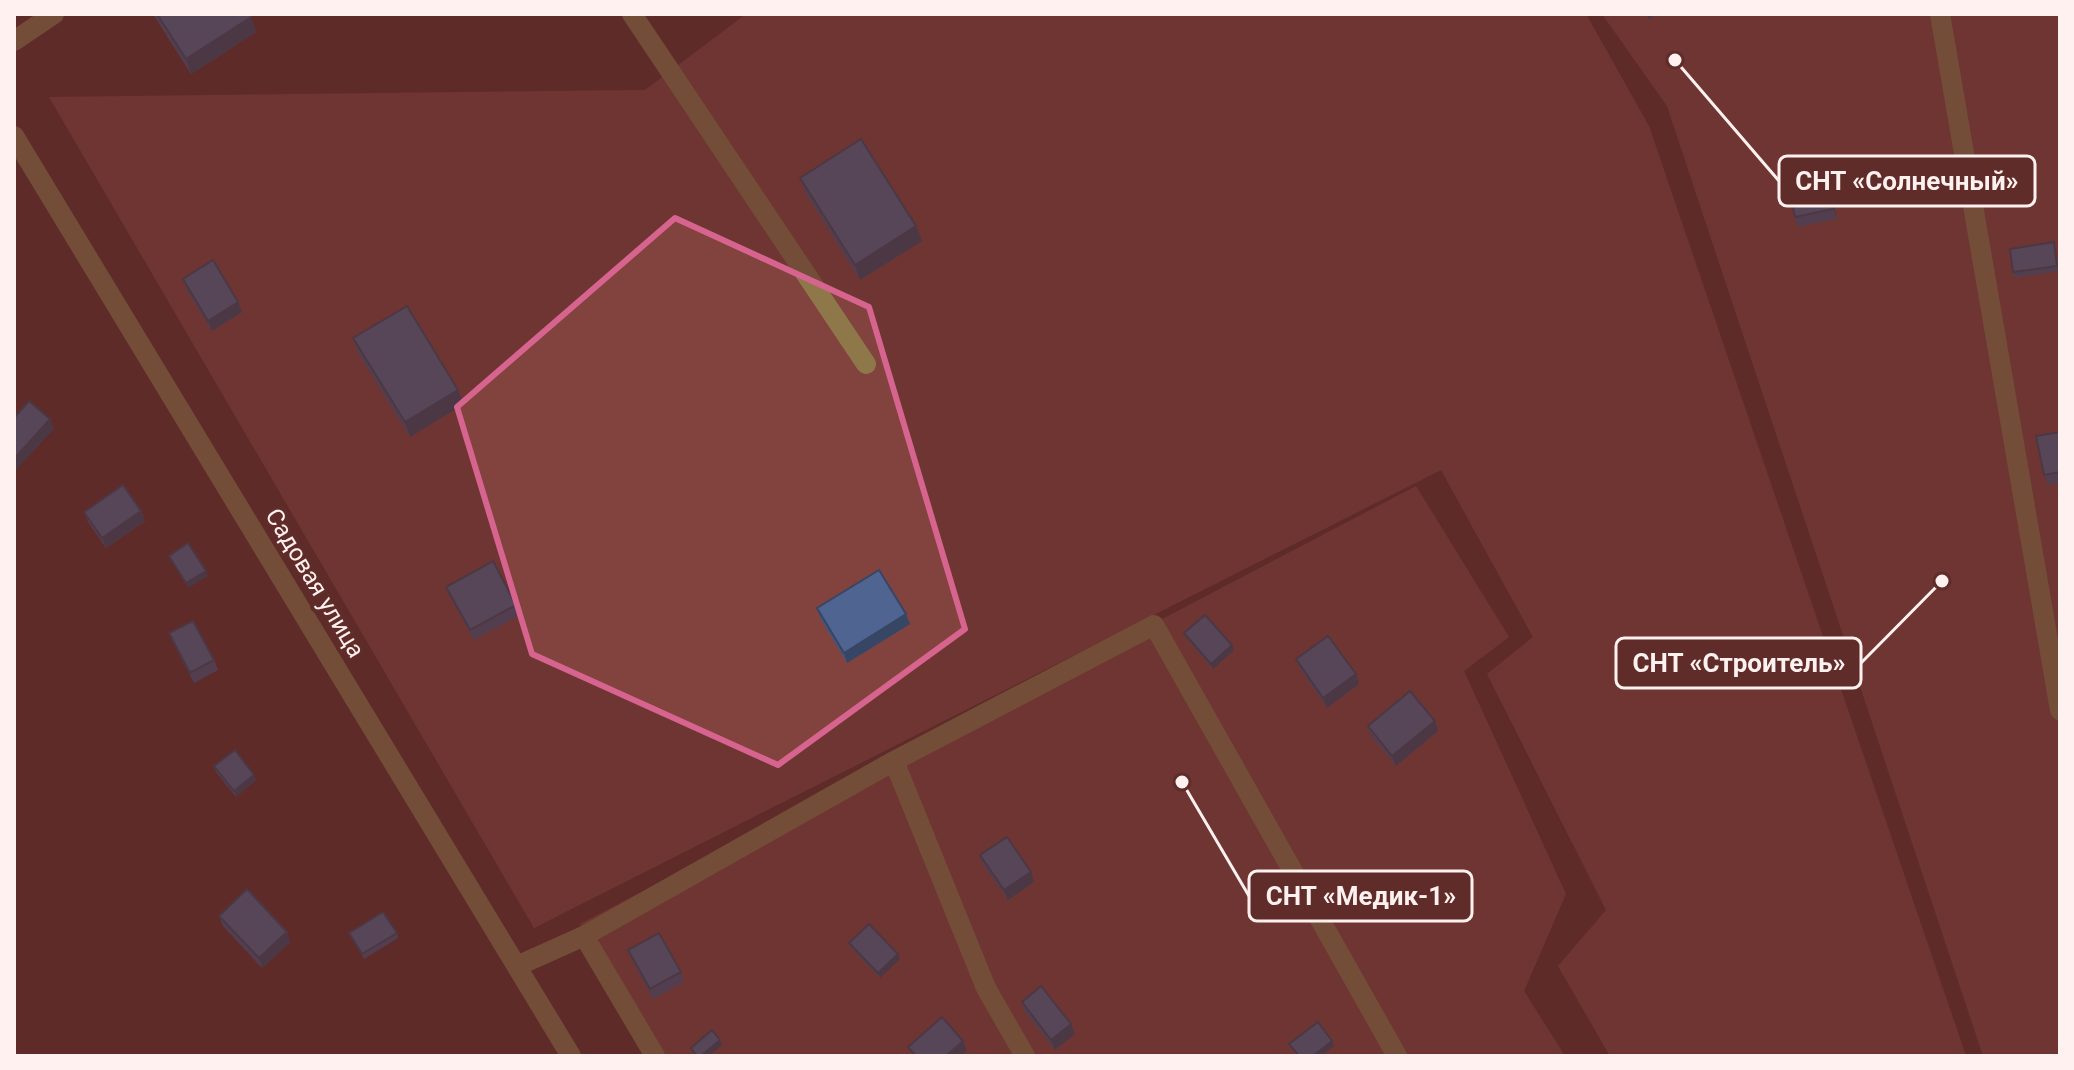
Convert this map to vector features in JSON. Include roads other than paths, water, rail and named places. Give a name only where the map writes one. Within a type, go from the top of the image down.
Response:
[{"type":"street","points":[[14,41],[54,14]]},
{"type":"street","points":[[632,14],[866,364]]},
{"type":"street","points":[[1940,14],[2060,710]]},
{"type":"street","name":"Садовая улица","points":[[14,136],[571,1056]]},
{"type":"street","points":[[517,966],[584,936],[894,761],[1154,625],[1397,1056]]},
{"type":"street","points":[[894,761],[986,988],[1025,1056]]},
{"type":"street","points":[[584,936],[655,1056]]},
{"type":"place","name":"СНТ «Солнечный»","points":[[1675,60]]},
{"type":"place","name":"СНТ «Строитель»","points":[[1942,581]]},
{"type":"place","name":"СНТ «Медик-1»","points":[[1182,782]]}]
